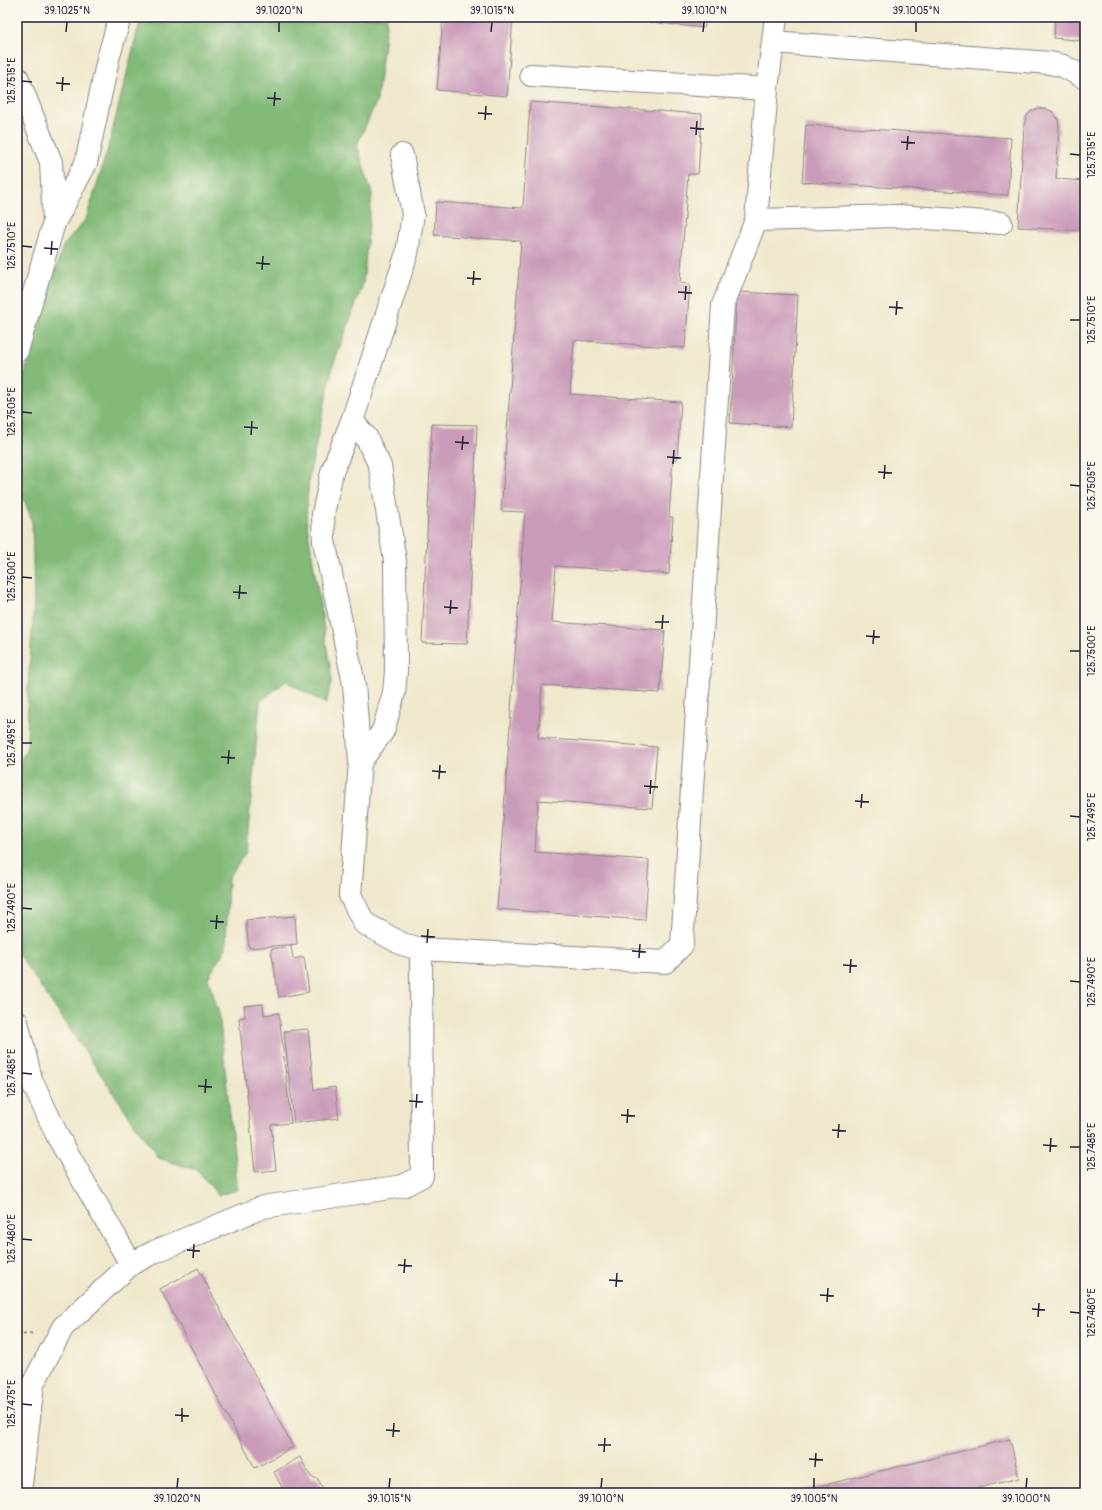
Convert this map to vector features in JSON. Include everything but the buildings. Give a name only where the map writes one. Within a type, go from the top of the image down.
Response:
[{"type":"street","points":[[17,351],[54,223],[86,163],[108,59],[120,17]]},
{"type":"street","points":[[402,154],[413,214],[407,253],[352,421],[332,472],[323,514],[324,542],[354,684],[360,762],[350,895],[364,923],[402,944],[421,949],[666,962],[682,945],[723,305],[756,220],[767,89],[776,17]]},
{"type":"street","points":[[773,42],[1050,63],[1063,66],[1085,78]]},
{"type":"street","points":[[531,75],[767,89]]},
{"type":"street","points":[[17,77],[50,162],[54,223]]},
{"type":"street","points":[[756,220],[897,216],[1001,223]]},
{"type":"street","points":[[352,421],[366,437],[380,466],[395,561],[396,671],[394,693],[383,731],[360,762]]},
{"type":"street","points":[[20,1493],[33,1384],[63,1327],[131,1264],[154,1252],[263,1207],[403,1186],[422,1176],[421,949]]},
{"type":"street","points":[[17,1022],[31,1079],[58,1138],[131,1264]]},
{"type":"green space","points":[[141,17],[387,17],[377,100],[357,145],[372,194],[363,284],[333,366],[309,477],[306,518],[332,679],[326,704],[286,681],[260,702],[246,852],[228,878],[226,948],[208,978],[219,1013],[238,1190],[218,1195],[197,1170],[158,1158],[17,952],[17,769],[27,747],[28,687],[34,603],[32,521],[17,481],[17,399],[63,246],[86,219],[107,152]]}]
